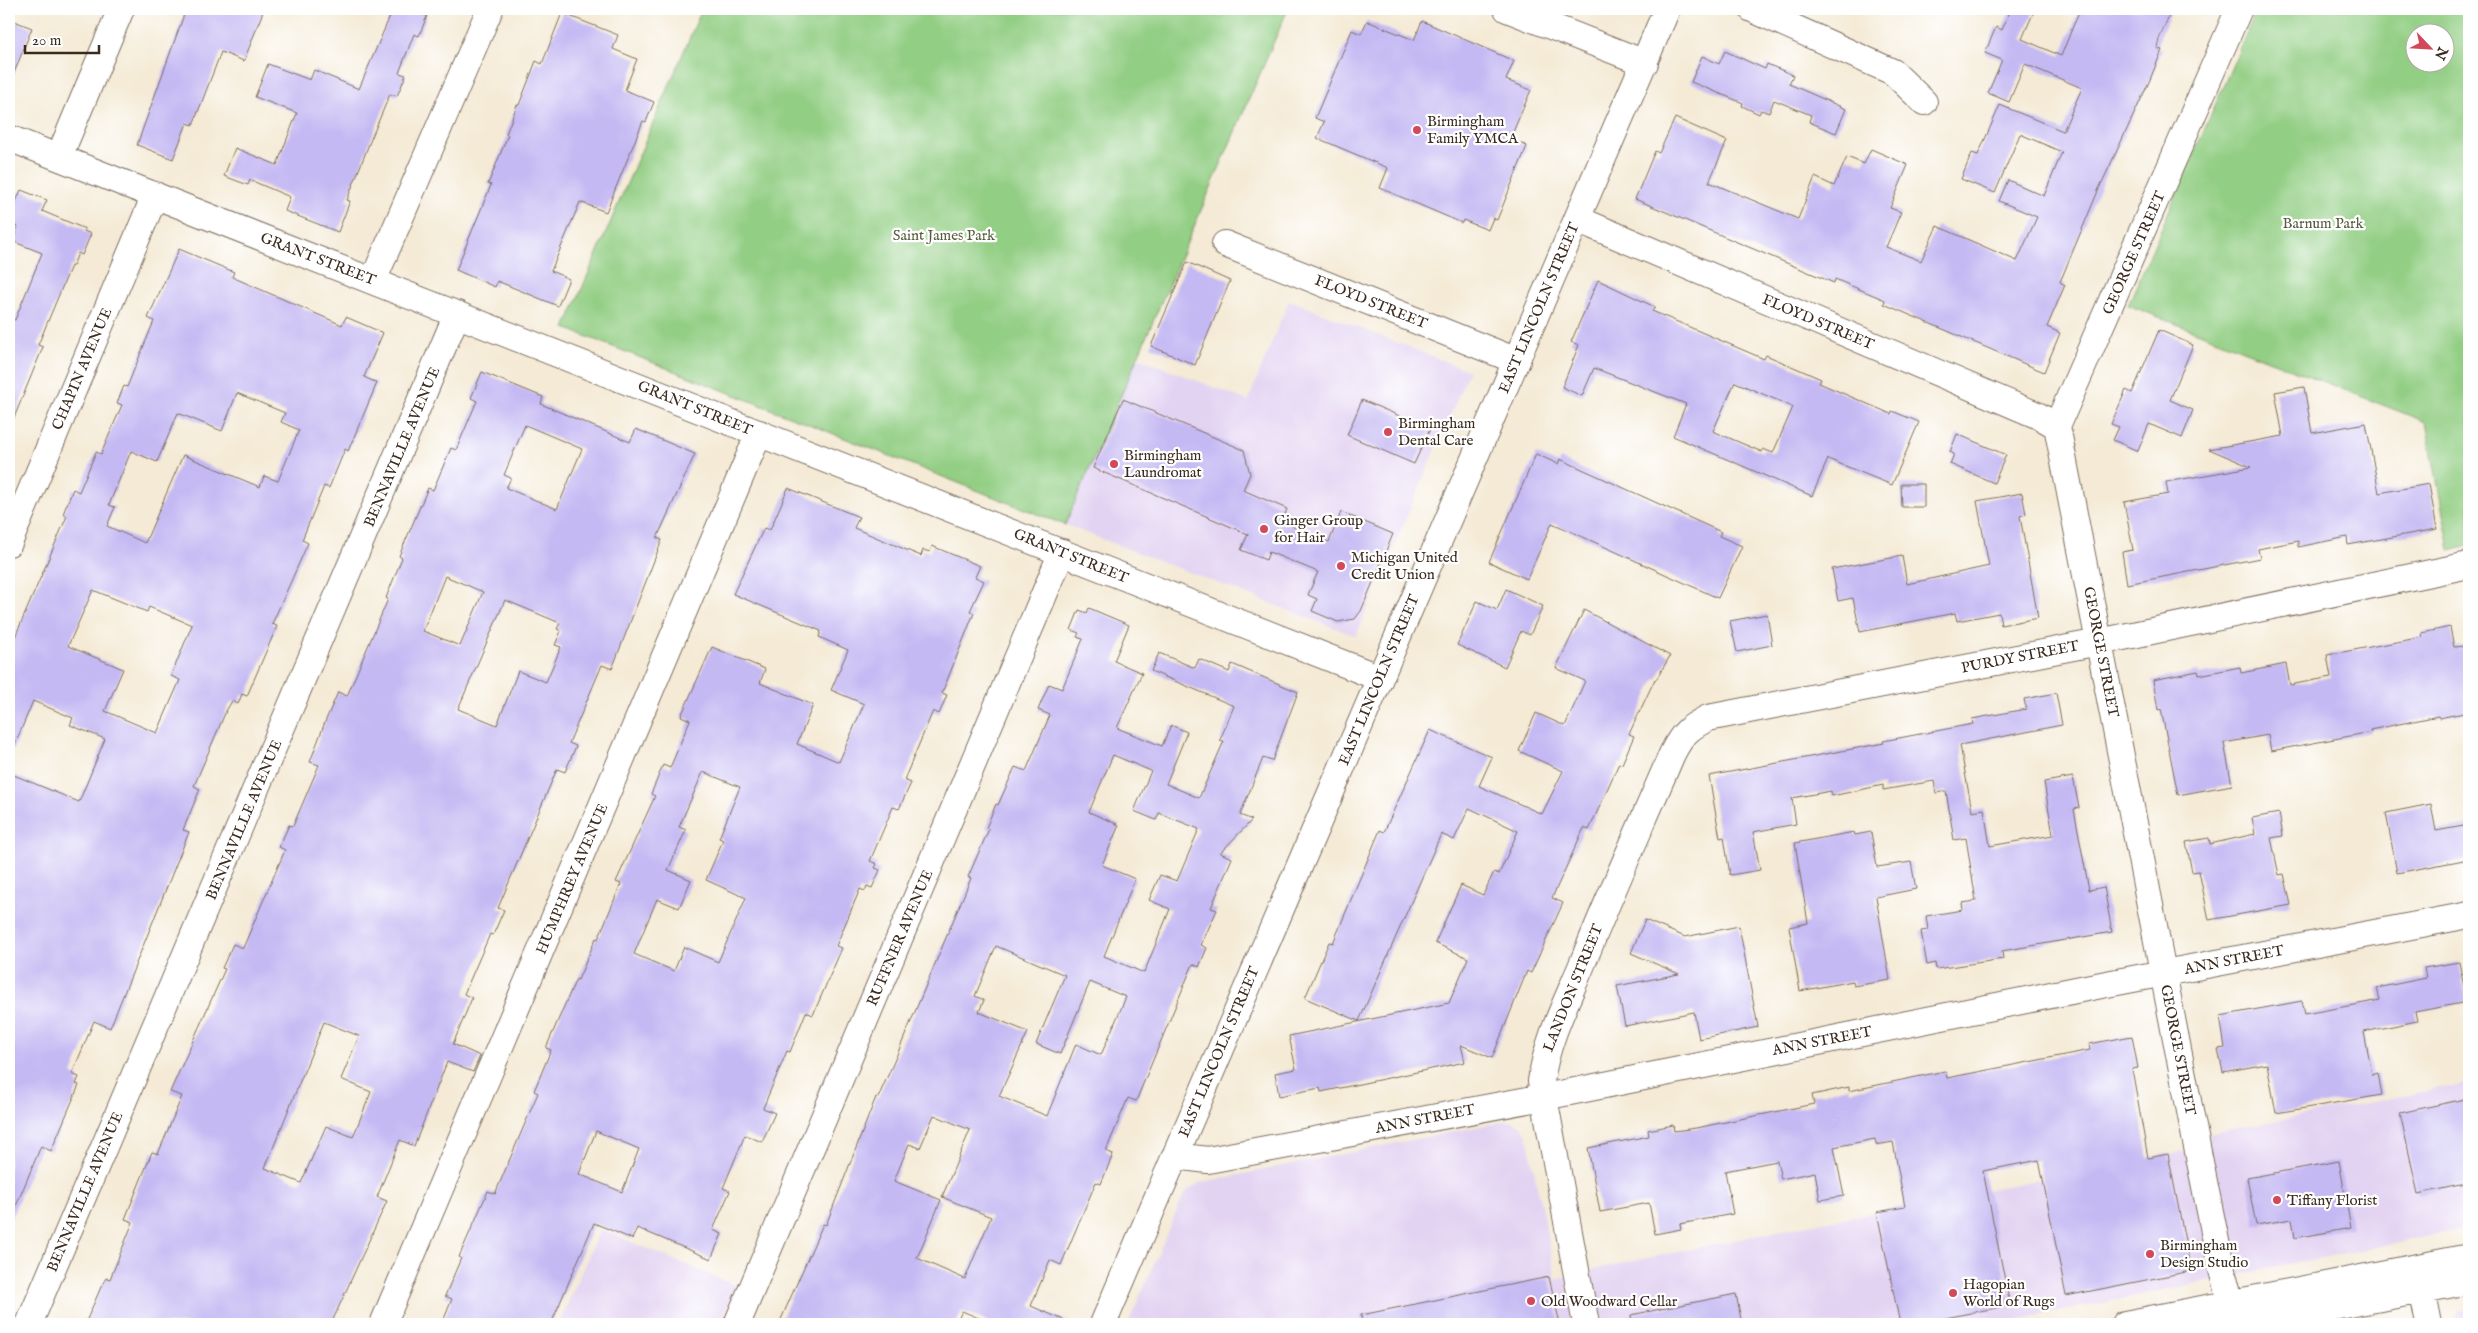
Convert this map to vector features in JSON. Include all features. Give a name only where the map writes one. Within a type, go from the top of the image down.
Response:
[{"type":"street","points":[[59,157],[121,9]]},
{"type":"street","points":[[373,281],[490,9]]},
{"type":"street","points":[[1507,9],[1644,63]]},
{"type":"street","name":"EAST LINCOLN STREET","points":[[1103,1324],[1667,9]]},
{"type":"street","points":[[1752,9],[1893,72],[1924,102]]},
{"type":"street","name":"GEORGE STREET","points":[[2233,1313],[2221,1266],[2057,426],[2239,9]]},
{"type":"street","name":"GRANT STREET","points":[[9,138],[1380,678]]},
{"type":"street","name":"CHAPIN AVENUE","points":[[9,543],[155,196]]},
{"type":"street","name":"FLOYD STREET","points":[[1577,219],[2039,416],[2057,426]]},
{"type":"street","name":"FLOYD STREET","points":[[1225,244],[1517,361]]},
{"type":"street","name":"BENNAVILLE AVENUE","points":[[29,1324],[305,677],[457,314]]},
{"type":"street","name":"HUMPHREY AVENUE","points":[[383,1324],[759,433]]},
{"type":"street","name":"RUFFNER AVENUE","points":[[737,1324],[1062,552]]},
{"type":"street","name":"PURDY STREET","points":[[1690,727],[1708,718],[2099,642],[2469,565]]},
{"type":"street","name":"LANDON STREET","points":[[1586,1324],[1541,1081],[1542,1072],[1555,1029],[1672,754],[1679,740],[1690,727]]},
{"type":"street","name":"ANN STREET","points":[[1175,1156],[1208,1160],[2469,915]]},
{"type":"street","points":[[2245,1324],[2420,1279],[2469,1257]]},
{"type":"street","points":[[2420,1279],[2429,1324]]},
{"type":"street","points":[[2125,1324],[2233,1313],[2420,1279],[2469,1281]]},
{"type":"shaded area","points":[[1289,300],[1469,371],[1356,636],[1065,525],[1137,357],[1248,401]]},
{"type":"shaded area","points":[[2469,1083],[2469,1228],[1998,1324],[1128,1324],[1181,1201],[1187,1191],[1199,1183],[1506,1121],[1513,1121],[1522,1126],[1527,1135],[1556,1280],[1595,1269],[1803,1226],[2209,1146],[2207,1134]]},
{"type":"shaded area","points":[[600,1229],[737,1286],[720,1324],[559,1324]]},
{"type":"shaded area","points":[[2469,1310],[2469,1324],[2452,1324],[2457,1313]]},
{"type":"green space","name":"Saint James Park","points":[[702,9],[1288,9],[1065,525],[565,328]]},
{"type":"green space","name":"Barnum Park","points":[[2257,9],[2469,9],[2469,545],[2450,550],[2426,422],[2128,305]]},
{"type":"building","points":[[186,9],[264,9],[244,61],[221,52],[193,125],[187,123],[173,159],[137,145]]},
{"type":"building","points":[[393,9],[424,9],[422,14],[427,16],[419,36],[414,34],[399,73],[406,75],[397,96],[390,94],[347,200],[350,201],[338,232],[285,211],[290,197],[250,180],[248,185],[224,176],[235,148],[277,165],[297,113],[255,97],[268,64],[310,80],[314,70],[359,89]]},
{"type":"building","points":[[2011,9],[2035,9],[2022,39],[2061,56],[2080,9],[2172,9],[2159,39],[2157,48],[2162,50],[2149,82],[2098,191],[2060,282],[2065,285],[2047,327],[2060,333],[2044,372],[1884,304],[1885,300],[1835,279],[1834,283],[1635,199],[1655,151],[1659,153],[1675,118],[1727,141],[1709,182],[1798,219],[1815,177],[1834,186],[1847,157],[1864,164],[1871,149],[1908,165],[1890,208],[1901,212],[1886,247],[1921,261],[1937,226],[2017,261],[2037,217],[1999,201],[2008,180],[2044,196],[2062,152],[2020,134],[1995,193],[1961,179],[1972,153],[1978,155],[2000,105],[2063,131],[2082,88],[2025,64],[2009,102],[1988,93],[2002,60],[1985,53],[1996,27],[2002,30]]},
{"type":"building","points":[[562,13],[618,35],[613,49],[637,59],[625,90],[654,102],[646,122],[643,121],[606,212],[580,202],[551,271],[569,279],[558,306],[497,281],[495,287],[456,270],[491,185],[488,184],[508,135],[506,134],[517,105],[519,105],[536,61],[542,64]]},
{"type":"building","points":[[9,19],[32,28],[10,83],[9,83]]},
{"type":"building","name":"Birmingham Family YMCA","points":[[1367,21],[1414,40],[1422,21],[1514,61],[1506,80],[1531,90],[1510,139],[1527,146],[1497,220],[1493,218],[1488,230],[1463,220],[1462,223],[1380,188],[1388,168],[1317,138],[1324,122],[1315,118],[1352,30],[1361,34]]},
{"type":"building","points":[[1725,51],[1765,69],[1767,64],[1793,75],[1789,84],[1846,109],[1836,133],[1809,122],[1811,115],[1774,100],[1769,113],[1761,110],[1759,114],[1742,106],[1743,103],[1691,82],[1702,56],[1719,64]]},
{"type":"building","points":[[21,190],[47,200],[42,211],[85,229],[84,231],[91,234],[82,255],[78,253],[73,266],[71,266],[38,345],[43,347],[9,430],[9,318],[15,320],[42,253],[12,241],[18,227],[9,223],[9,218]]},
{"type":"building","points":[[179,249],[234,272],[232,277],[342,325],[346,317],[383,333],[364,377],[377,383],[348,451],[345,449],[329,488],[324,486],[302,540],[308,543],[272,624],[277,626],[247,696],[242,694],[238,704],[232,701],[226,711],[194,786],[200,789],[183,830],[189,832],[110,1028],[94,1021],[72,1074],[79,1077],[76,1084],[79,1085],[51,1151],[41,1146],[9,1223],[9,773],[79,802],[105,739],[70,725],[73,718],[33,701],[9,759],[9,651],[67,516],[63,514],[73,489],[79,492],[96,452],[101,454],[122,405],[117,403],[124,386],[127,387],[154,321],[148,318]],"holes":[[[237,393],[285,413],[281,422],[299,430],[278,481],[264,476],[260,487],[183,455],[145,543],[107,526],[115,507],[109,505],[131,451],[157,462],[178,413],[222,431]],[[93,590],[147,612],[149,607],[192,625],[171,676],[180,680],[157,733],[105,711],[123,669],[68,646]]]},
{"type":"building","points":[[1187,262],[1230,281],[1195,365],[1151,346]]},
{"type":"building","points":[[1598,280],[1655,307],[1652,311],[1764,359],[1766,355],[1821,379],[1819,383],[1891,414],[1892,411],[1919,422],[1892,485],[1828,459],[1812,496],[1673,436],[1686,404],[1594,368],[1582,396],[1562,387],[1579,345],[1571,342]],"holes":[[[1735,382],[1793,407],[1773,453],[1763,449],[1762,452],[1713,431]]]},
{"type":"building","points":[[2159,330],[2193,345],[2170,400],[2193,410],[2182,438],[2149,424],[2138,451],[2113,440],[2119,427],[2111,424],[2126,390],[2132,393]]},
{"type":"building","points":[[482,372],[543,397],[541,404],[630,442],[636,429],[695,454],[657,538],[662,540],[612,669],[602,665],[569,743],[576,746],[565,772],[557,769],[498,908],[504,910],[493,935],[490,934],[464,994],[472,998],[453,1044],[480,1056],[473,1072],[447,1062],[414,1146],[400,1140],[377,1197],[387,1201],[331,1324],[85,1324],[106,1278],[110,1279],[133,1222],[125,1219],[152,1152],[158,1154],[182,1096],[170,1092],[225,969],[222,968],[233,944],[243,948],[285,850],[279,847],[289,825],[293,826],[319,765],[310,762],[325,722],[338,692],[347,696],[388,599],[386,598],[402,558],[399,556],[428,488],[433,490],[451,448],[456,450],[477,401],[471,398]],"holes":[[[525,425],[582,449],[557,509],[506,488],[511,478],[504,475]],[[445,576],[483,592],[460,646],[423,631]],[[505,600],[560,623],[557,629],[561,631],[555,645],[561,647],[546,682],[518,671],[497,725],[458,709]],[[324,1022],[359,1036],[341,1079],[371,1092],[353,1137],[326,1126],[301,1183],[265,1168]]]},
{"type":"building","points":[[2304,387],[2312,433],[2366,423],[2379,493],[2429,484],[2437,529],[2348,545],[2347,537],[2298,547],[2298,541],[2258,549],[2260,558],[2127,584],[2122,552],[2133,550],[2124,502],[2168,494],[2166,482],[2251,467],[2209,449],[2283,436],[2275,392]]},
{"type":"building","points":[[1123,399],[1244,450],[1250,474],[1243,490],[1287,509],[1282,522],[1329,542],[1341,512],[1393,534],[1361,611],[1355,619],[1338,622],[1312,611],[1317,599],[1308,595],[1318,572],[1269,552],[1266,560],[1241,550],[1248,534],[1093,468]]},
{"type":"building","name":"Birmingham Dental Care","points":[[1362,400],[1430,429],[1414,464],[1347,435]]},
{"type":"building","points":[[1957,434],[2006,455],[1994,483],[1950,464],[1954,454],[1950,452]]},
{"type":"building","points":[[1536,454],[1558,464],[1560,459],[1721,532],[1719,536],[1742,546],[1718,598],[1552,523],[1527,579],[1489,562]]},
{"type":"building","points":[[1901,484],[1924,484],[1924,507],[1902,507]]},
{"type":"building","points":[[788,488],[859,517],[854,528],[921,556],[923,550],[930,552],[932,546],[980,566],[975,577],[984,581],[970,611],[974,613],[942,693],[947,695],[939,714],[933,711],[904,780],[911,783],[899,809],[893,807],[870,861],[877,864],[875,868],[880,870],[872,888],[867,886],[865,891],[860,889],[836,946],[842,948],[813,1015],[806,1012],[790,1052],[787,1051],[763,1108],[775,1113],[762,1142],[745,1135],[723,1188],[730,1191],[713,1230],[722,1234],[711,1259],[637,1228],[632,1239],[594,1223],[551,1324],[442,1324],[452,1299],[445,1296],[461,1258],[459,1257],[488,1191],[495,1194],[538,1093],[534,1091],[551,1050],[546,1048],[576,979],[578,980],[596,938],[598,939],[621,884],[616,882],[655,796],[651,794],[663,765],[670,768],[690,720],[681,716],[712,647],[765,669],[760,683],[813,705],[797,744],[839,762],[864,704],[831,690],[848,650],[819,637],[821,631],[733,594],[764,528],[770,530]],"holes":[[[703,772],[740,787],[719,838],[723,840],[706,880],[746,898],[718,962],[684,947],[674,971],[634,954],[657,899],[679,908],[691,880],[668,870],[686,830],[679,827]],[[596,1131],[639,1149],[622,1192],[579,1174]]]},
{"type":"building","points":[[2022,493],[2026,514],[2020,516],[2038,618],[2001,625],[1999,613],[1957,621],[1955,613],[1860,632],[1853,598],[1838,601],[1832,569],[1902,556],[1907,584],[1989,566],[1977,501]]},
{"type":"building","points":[[1506,589],[1543,606],[1530,635],[1521,631],[1505,667],[1457,645],[1477,601],[1497,610]]},
{"type":"building","points":[[1089,608],[1129,625],[1114,661],[1142,673],[1117,728],[1162,746],[1171,725],[1187,732],[1166,784],[1199,798],[1224,741],[1220,740],[1234,706],[1151,671],[1159,653],[1195,668],[1199,659],[1229,672],[1232,664],[1298,692],[1272,761],[1263,758],[1240,815],[1252,820],[1220,853],[1232,858],[1211,908],[1217,910],[1201,945],[1207,948],[1199,967],[1193,964],[1136,1101],[1128,1098],[1106,1151],[1113,1154],[1101,1184],[1096,1182],[1061,1265],[1050,1260],[1031,1306],[1073,1324],[993,1324],[962,1311],[956,1324],[779,1324],[823,1224],[826,1225],[876,1097],[878,1098],[896,1057],[971,878],[968,877],[989,829],[986,828],[996,804],[998,805],[1015,767],[1026,771],[1050,715],[1038,710],[1049,684],[1062,689],[1083,639],[1077,637],[1079,633],[1071,630],[1079,610],[1087,613]],"holes":[[[1113,755],[1151,771],[1134,811],[1156,820],[1159,813],[1199,829],[1177,881],[1160,875],[1149,900],[1170,909],[1144,973],[1104,956],[1135,879],[1102,865],[1119,825],[1089,812]],[[996,946],[1065,975],[1036,1044],[1060,1054],[1090,982],[1126,997],[1101,1055],[1076,1044],[1047,1116],[999,1096],[1028,1032],[979,1012],[984,1000],[975,996]],[[934,1115],[970,1130],[942,1197],[991,1217],[965,1279],[917,1258],[941,1200],[894,1181],[909,1144],[920,1148]]]},
{"type":"building","points":[[1584,610],[1670,656],[1655,679],[1629,734],[1634,736],[1622,764],[1619,763],[1589,830],[1584,828],[1552,898],[1563,903],[1531,973],[1527,971],[1492,1058],[1461,1045],[1465,1062],[1321,1092],[1320,1088],[1279,1096],[1275,1073],[1296,1069],[1289,1036],[1449,1003],[1468,958],[1435,943],[1461,885],[1483,895],[1494,872],[1499,874],[1518,831],[1469,808],[1454,840],[1441,834],[1359,1021],[1305,998],[1329,942],[1333,943],[1380,830],[1384,832],[1430,730],[1492,757],[1479,786],[1542,814],[1563,771],[1519,751],[1536,713],[1565,726],[1585,681],[1556,668]]},
{"type":"building","points":[[1767,614],[1772,645],[1737,652],[1730,621]]},
{"type":"building","points":[[2450,627],[2454,647],[2465,646],[2469,666],[2469,712],[2439,718],[2438,716],[2370,730],[2371,732],[2271,751],[2268,735],[2224,743],[2232,785],[2178,795],[2161,709],[2158,710],[2153,680],[2198,671],[2199,675],[2240,667],[2241,673],[2286,664],[2290,685],[2331,677],[2327,655],[2423,637],[2422,633]]},
{"type":"building","points":[[2056,693],[2062,725],[1960,745],[1972,811],[1984,809],[1990,846],[2053,835],[2044,782],[2073,777],[2079,808],[2074,809],[2089,890],[2104,887],[2112,932],[2002,951],[2003,959],[1936,969],[1935,963],[1927,965],[1921,931],[1928,930],[1926,916],[1963,910],[1962,903],[1976,901],[1966,838],[1954,840],[1946,791],[1936,793],[1934,781],[1883,790],[1883,785],[1832,796],[1831,791],[1792,798],[1796,824],[1753,832],[1760,870],[1730,875],[1724,837],[1720,838],[1709,776],[1973,724],[1972,719],[2026,709],[2024,699]]},
{"type":"building","points":[[2431,804],[2436,831],[2469,825],[2469,859],[2397,873],[2386,813]]},
{"type":"building","points":[[2279,813],[2283,836],[2271,838],[2279,875],[2284,874],[2291,905],[2209,920],[2199,871],[2192,872],[2186,842],[2209,838],[2210,844],[2255,834],[2252,818]]},
{"type":"building","points":[[1854,832],[1855,835],[1871,832],[1877,867],[1911,862],[1916,889],[1876,897],[1890,980],[1854,986],[1853,981],[1800,991],[1789,927],[1808,923],[1795,843]]},
{"type":"building","points":[[1645,920],[1685,937],[1739,926],[1758,1027],[1699,1039],[1694,1012],[1625,1026],[1617,986],[1679,974],[1631,953]]},
{"type":"building","points":[[2459,962],[2467,1002],[2415,1012],[2417,1021],[2364,1032],[2372,1075],[2378,1073],[2382,1095],[2276,1113],[2267,1064],[2223,1072],[2218,1049],[2225,1048],[2220,1016],[2302,1001],[2305,1014],[2380,1000],[2377,988],[2426,978],[2424,968]]},
{"type":"building","points":[[2132,1036],[2138,1068],[2132,1069],[2148,1158],[2168,1154],[2191,1271],[2066,1296],[2039,1160],[1983,1171],[2010,1305],[1916,1324],[1900,1324],[1877,1212],[1905,1207],[1893,1142],[1876,1145],[1875,1139],[1834,1147],[1844,1196],[1820,1200],[1815,1172],[1781,1179],[1777,1161],[1725,1171],[1733,1214],[1680,1224],[1681,1229],[1655,1234],[1649,1203],[1600,1212],[1588,1148],[1649,1136],[1648,1130],[1673,1125],[1674,1131],[1696,1128],[1814,1104],[1812,1095],[1849,1087],[1849,1091],[1945,1071],[1947,1078],[2090,1050],[2089,1044]]},
{"type":"building","points":[[2469,1098],[2469,1183],[2418,1194],[2400,1113]]},
{"type":"building","points":[[2339,1161],[2351,1228],[2295,1238],[2292,1219],[2256,1225],[2247,1178]]},
{"type":"building","points":[[1549,1277],[1560,1324],[1362,1324],[1361,1315]]},
{"type":"building","points":[[1736,1294],[1742,1324],[1632,1324],[1631,1315]]},
{"type":"place","name":"Birmingham Family YMCA","points":[[1417,130]]},
{"type":"place","name":"Birmingham Dental Care","points":[[1388,432]]},
{"type":"place","name":"Birmingham Laundromat","points":[[1114,464]]},
{"type":"place","name":"Ginger Group for Hair","points":[[1264,529]]},
{"type":"place","name":"Michigan United Credit Union","points":[[1341,566]]},
{"type":"place","name":"Tiffany Florist","points":[[2277,1200]]},
{"type":"place","name":"Birmingham Design Studio","points":[[2150,1254]]},
{"type":"place","name":"Hagopian World of Rugs","points":[[1953,1293]]},
{"type":"place","name":"Old Woodward Cellar","points":[[1531,1301]]}]
